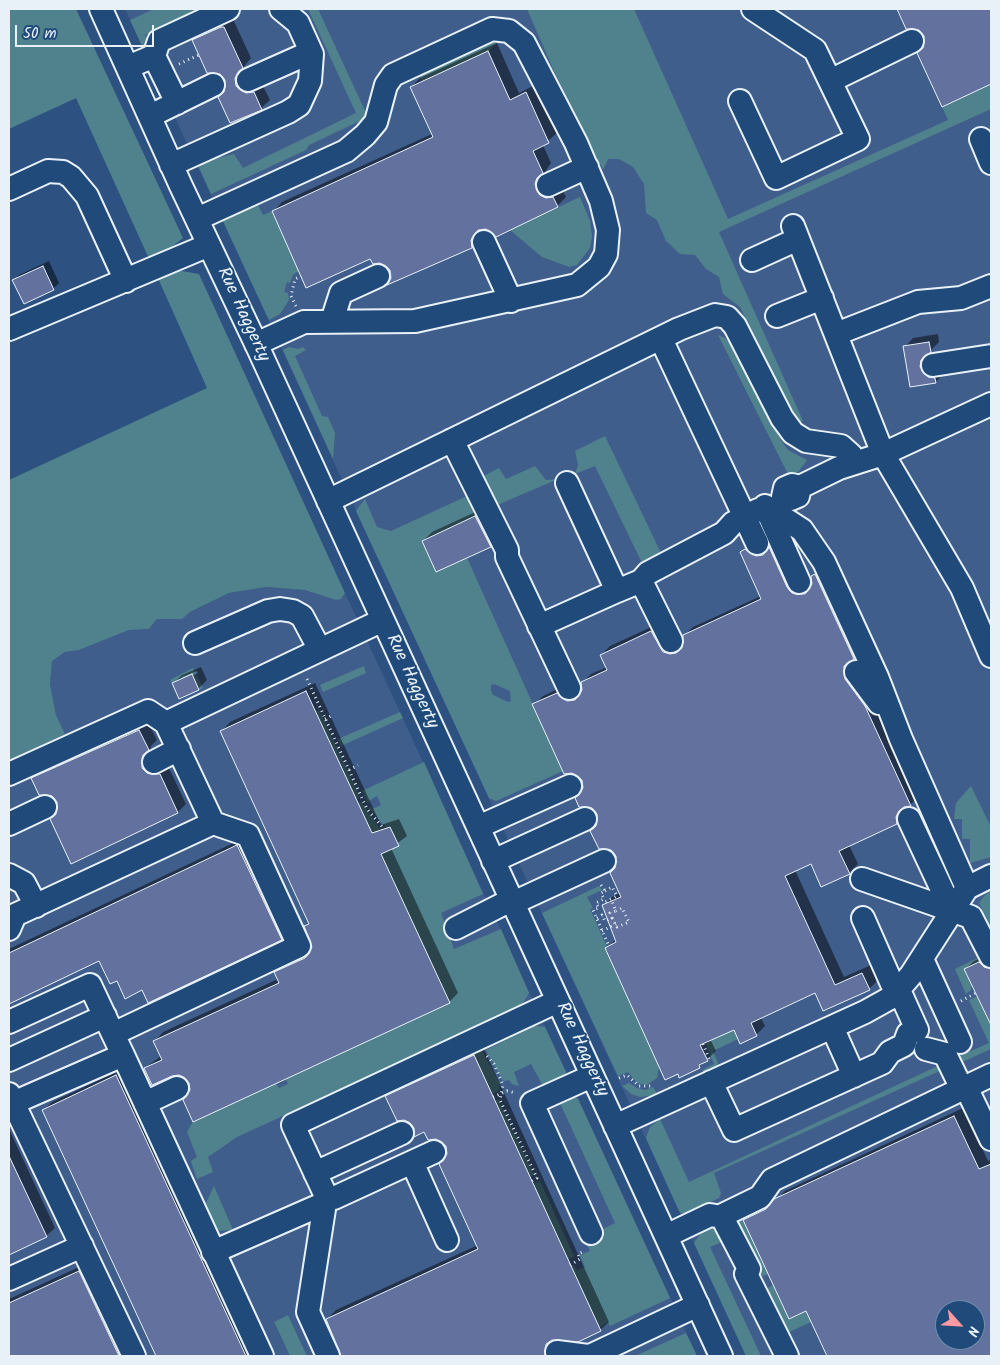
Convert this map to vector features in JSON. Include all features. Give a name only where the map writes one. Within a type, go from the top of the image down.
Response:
[{"type":"street","points":[[177,103],[154,56],[159,41],[228,9]]},
{"type":"street","points":[[172,165],[288,112],[299,104],[310,81],[311,52],[298,23],[280,9]]},
{"type":"street","points":[[740,101],[776,178],[858,139],[815,50],[753,9]]},
{"type":"street","name":"Rue Haggerty","points":[[109,11],[128,67],[172,165],[721,1356]]},
{"type":"street","points":[[197,219],[346,151],[366,134],[376,122],[386,85],[393,75],[492,29],[509,31],[524,44],[587,167],[601,201],[608,230],[606,254],[590,276],[577,285],[415,321],[304,322],[256,344]]},
{"type":"street","points":[[830,80],[912,41]]},
{"type":"street","points":[[248,80],[311,52]]},
{"type":"street","points":[[128,67],[154,56]]},
{"type":"street","points":[[150,116],[213,85]]},
{"type":"street","points":[[981,139],[991,163]]},
{"type":"street","points":[[548,185],[587,167]]},
{"type":"street","points":[[9,189],[48,171],[63,172],[71,177],[87,196],[126,281]]},
{"type":"street","points":[[752,260],[796,233],[883,454],[962,588],[991,656]]},
{"type":"street","points":[[484,242],[511,301]]},
{"type":"street","points":[[9,329],[209,245]]},
{"type":"street","points":[[332,321],[341,293],[378,276]]},
{"type":"street","points":[[836,334],[918,302],[961,298],[991,286]]},
{"type":"street","points":[[777,316],[822,298]]},
{"type":"street","points":[[328,501],[704,318],[721,315],[727,317],[740,334],[788,428],[806,441],[840,446],[852,455],[854,462]]},
{"type":"street","points":[[660,339],[774,501],[802,530],[817,550],[877,677],[897,729],[967,888]]},
{"type":"street","points":[[933,364],[991,356]]},
{"type":"street","points":[[539,626],[641,581],[648,573],[724,534],[732,523],[774,501],[854,462],[883,454],[991,404]]},
{"type":"street","points":[[452,440],[569,688]]},
{"type":"street","points":[[567,483],[617,591]]},
{"type":"street","points":[[757,543],[774,501]]},
{"type":"street","points":[[774,501],[799,582]]},
{"type":"street","points":[[641,581],[671,641]]},
{"type":"street","points":[[195,643],[268,611],[280,609],[293,610],[302,616],[320,650]]},
{"type":"street","points":[[166,722],[383,620]]},
{"type":"street","points":[[856,672],[897,729]]},
{"type":"street","points":[[9,774],[148,711],[166,722],[213,824]]},
{"type":"street","points":[[154,762],[179,749]]},
{"type":"street","points":[[478,827],[570,786]]},
{"type":"street","points":[[9,824],[45,807]]},
{"type":"street","points":[[493,861],[585,819]]},
{"type":"street","points":[[909,819],[952,911]]},
{"type":"street","points":[[9,1060],[109,1025],[298,946],[248,834],[213,824],[11,918]]},
{"type":"street","points":[[456,928],[604,861]]},
{"type":"street","points":[[9,875],[24,883],[36,906]]},
{"type":"street","points":[[615,1126],[881,1005],[897,992],[922,959],[967,888],[991,876]]},
{"type":"street","points":[[862,878],[971,917],[991,956]]},
{"type":"street","points":[[863,918],[925,1048]]},
{"type":"street","points":[[922,959],[960,1042]]},
{"type":"street","points":[[9,1022],[90,985],[262,1356]]},
{"type":"street","points":[[328,1356],[308,1312],[325,1200],[293,1125],[558,1001]]},
{"type":"street","points":[[832,1027],[854,1076]]},
{"type":"street","points":[[711,1082],[734,1130],[882,1063],[890,1052],[904,1045],[908,1034],[925,1048],[945,1054],[991,1139]]},
{"type":"street","points":[[123,1055],[11,1098],[134,1356]]},
{"type":"street","points":[[666,1236],[710,1215],[721,1216],[760,1197],[772,1180],[991,1075]]},
{"type":"street","points":[[591,1233],[532,1103],[592,1076]]},
{"type":"street","points":[[145,1103],[177,1088]]},
{"type":"street","points":[[315,1173],[402,1133]]},
{"type":"street","points":[[214,1252],[434,1152]]},
{"type":"street","points":[[412,1162],[447,1240]]},
{"type":"street","points":[[721,1216],[749,1269],[746,1274],[786,1356]]},
{"type":"street","points":[[9,1279],[82,1246]]},
{"type":"street","points":[[556,1352],[589,1356],[698,1305]]},
{"type":"path","points":[[292,298],[295,278],[301,276]]},
{"type":"path","points":[[312,690],[367,809],[384,829]]},
{"type":"path","points":[[313,704],[317,702]]},
{"type":"path","points":[[325,719],[333,715]]},
{"type":"path","points":[[349,770],[358,765]]},
{"type":"path","points":[[602,885],[605,891]]},
{"type":"path","points":[[612,888],[617,896],[605,902],[604,899],[601,893],[612,888]]},
{"type":"path","points":[[604,899],[596,902],[599,908],[593,910],[609,946]]},
{"type":"path","points":[[611,899],[616,910]]},
{"type":"path","points":[[622,908],[629,922],[617,927],[612,918],[610,913],[622,908]]},
{"type":"path","points":[[597,918],[602,916],[605,921],[612,918]]},
{"type":"path","points":[[602,931],[616,924]]},
{"type":"path","points":[[968,998],[976,993]]},
{"type":"path","points":[[484,1051],[489,1061],[494,1064],[503,1085],[500,1100],[537,1178],[532,1181]]},
{"type":"path","points":[[619,1078],[627,1075],[639,1086],[655,1084],[657,1088]]},
{"type":"path","points":[[493,1097],[507,1091],[517,1093]]},
{"type":"shaded area","points":[[125,9],[991,9],[991,1356],[746,1356]]},
{"type":"shaded area","points":[[266,587],[306,590],[336,600],[341,599],[345,593],[697,1356],[307,1356],[288,1315],[274,1323],[290,1356],[9,1356],[9,728],[65,734],[56,715],[50,684],[52,661],[65,652],[79,650],[129,630],[149,629],[157,619],[182,619],[190,612],[229,593]]},
{"type":"green space","points":[[9,9],[76,9],[183,238],[151,263],[76,98],[9,129]]},
{"type":"green space","points":[[154,9],[200,9],[145,35],[148,43],[142,46],[130,20]]},
{"type":"green space","points":[[308,9],[318,9],[367,115],[364,119],[309,145],[306,150],[211,194],[197,163],[234,154],[243,168],[356,113]]},
{"type":"green space","points":[[527,9],[634,9],[728,219],[948,120],[942,107],[991,84],[991,109],[719,232],[803,421],[796,422],[740,307],[723,294],[719,277],[706,269],[695,255],[680,254],[666,241],[657,220],[646,213],[644,184],[633,167],[619,159],[608,159],[603,170],[554,71]]},
{"type":"green space","points":[[492,43],[497,43],[488,51],[422,81],[419,75]]},
{"type":"green space","points":[[580,197],[590,221],[592,237],[590,248],[577,265],[569,267],[542,257],[510,230]]},
{"type":"green space","points":[[257,203],[263,215],[272,211],[299,271],[293,275],[290,283],[287,282],[284,292],[288,293],[289,300],[280,314],[269,320],[222,219]]},
{"type":"green space","points":[[182,271],[199,274],[345,593],[341,599],[336,600],[305,590],[266,587],[229,593],[190,612],[182,619],[157,619],[149,629],[129,630],[79,650],[65,652],[52,661],[50,684],[56,715],[65,734],[9,761],[9,480],[207,388],[157,276],[167,272]]},
{"type":"green space","points":[[718,335],[725,338],[734,347],[782,442],[788,450],[807,460],[793,479],[791,480]]},
{"type":"green space","points":[[289,347],[298,349],[303,347],[306,350],[295,356],[322,416],[328,417],[335,433],[333,459],[283,350]]},
{"type":"green space","points":[[605,436],[661,553],[642,563],[595,466],[575,474],[578,465],[575,451]]},
{"type":"green space","points":[[535,466],[546,480],[558,479],[495,506],[478,479],[499,468],[506,479]]},
{"type":"green space","points":[[467,496],[483,512],[422,541],[436,572],[467,558],[563,771],[496,801],[489,798],[356,511],[365,499],[377,527],[391,531]],"holes":[[[494,684],[510,691],[511,701],[508,702],[493,695],[491,685]]]},
{"type":"green space","points":[[364,666],[366,673],[323,692],[320,685]]},
{"type":"green space","points":[[193,668],[203,688],[199,690],[192,675],[172,683],[170,680]]},
{"type":"green space","points":[[319,710],[360,797],[356,799],[316,711]]},
{"type":"green space","points":[[400,712],[403,718],[341,746],[338,739]]},
{"type":"green space","points":[[424,762],[483,894],[441,913],[454,949],[501,929],[529,993],[523,1003],[512,1011],[237,1137],[208,1157],[213,1172],[197,1179],[191,1161],[197,1157],[187,1132],[193,1122],[276,1083],[279,1088],[288,1084],[286,1079],[449,1003],[358,803],[361,802],[381,830],[399,846],[390,826],[386,828],[369,808],[371,806],[372,809],[381,805],[377,796],[369,801],[368,805],[362,791]]},
{"type":"green space","points":[[971,786],[991,827],[991,857],[970,863],[970,839],[962,839],[962,819],[954,819],[956,803]]},
{"type":"green space","points":[[599,886],[602,890],[587,897],[593,908],[590,909],[607,947],[605,948],[659,1065],[657,1078],[647,1085],[637,1083],[628,1072],[618,1076],[542,913]]},
{"type":"green space","points":[[991,891],[991,927],[979,903]]},
{"type":"green space","points":[[982,956],[983,960],[964,969],[971,985],[971,990],[966,994],[955,969]]},
{"type":"green space","points":[[978,996],[991,1025],[991,1049],[958,1064],[955,1058],[989,1043],[969,1000]]},
{"type":"green space","points":[[535,1026],[545,1027],[566,1072],[563,1078],[543,1086],[531,1064],[514,1072],[519,1086],[512,1084],[509,1080],[503,1081],[486,1050]]},
{"type":"green space","points":[[734,1029],[738,1039],[713,1051],[719,1066],[704,1073],[702,1070],[714,1064],[705,1043]]},
{"type":"green space","points":[[482,1051],[500,1084],[499,1091],[492,1094],[474,1055]]},
{"type":"green space","points":[[942,1064],[944,1069],[714,1173],[721,1193],[719,1198],[686,1213],[680,1213],[646,1138],[650,1127],[660,1119],[689,1182]]},
{"type":"green space","points":[[629,1083],[645,1090],[653,1087],[658,1095],[640,1097],[631,1094],[622,1086]]},
{"type":"green space","points":[[573,1097],[578,1099],[670,1298],[610,1326],[608,1322],[599,1328],[571,1267],[574,1265],[577,1271],[585,1267],[580,1255],[590,1251],[587,1245],[604,1238],[601,1230],[615,1223],[560,1103]]},
{"type":"green space","points":[[498,1099],[534,1175],[530,1177],[495,1101]]},
{"type":"green space","points":[[540,1181],[574,1256],[568,1260],[533,1184]]},
{"type":"green space","points":[[214,1186],[233,1230],[217,1231],[206,1203]]},
{"type":"green space","points":[[741,1215],[768,1274],[761,1277],[734,1219]]},
{"type":"green space","points":[[716,1225],[727,1240],[710,1247],[761,1356],[746,1356],[694,1243],[703,1230]]},
{"type":"green space","points":[[773,1285],[789,1319],[806,1311],[811,1322],[787,1333],[766,1289]]},
{"type":"green space","points":[[288,1315],[307,1356],[290,1356],[274,1322]]},
{"type":"green space","points":[[686,1333],[697,1356],[635,1356]]},
{"type":"building","points":[[897,9],[991,9],[991,84],[942,107],[917,53],[923,48],[924,36],[919,30],[906,29]]},
{"type":"building","points":[[224,27],[243,68],[235,78],[236,86],[246,93],[254,92],[262,110],[230,123],[218,97],[224,92],[225,80],[220,74],[207,73],[192,40]]},
{"type":"building","points":[[488,51],[510,100],[526,92],[549,143],[533,151],[543,173],[537,178],[535,184],[540,195],[546,198],[553,197],[558,207],[496,237],[486,229],[478,230],[471,240],[472,248],[387,285],[391,278],[390,270],[380,263],[373,264],[370,259],[306,288],[272,211],[433,137],[410,87]]},
{"type":"building","points":[[43,266],[54,290],[24,304],[12,280]]},
{"type":"building","points":[[929,342],[931,352],[921,360],[920,367],[928,377],[935,378],[936,383],[910,387],[903,346]]},
{"type":"building","points":[[475,516],[491,547],[436,572],[422,541]]},
{"type":"building","points":[[769,547],[787,587],[792,593],[805,594],[812,584],[811,576],[815,574],[854,659],[844,666],[845,679],[865,706],[911,806],[904,807],[899,811],[896,817],[897,824],[839,851],[850,874],[821,887],[811,864],[785,876],[835,985],[862,973],[870,990],[823,1011],[815,993],[751,1023],[757,1036],[740,1044],[734,1030],[700,1045],[708,1061],[699,1065],[700,1068],[679,1078],[678,1074],[665,1080],[605,948],[616,942],[602,905],[621,897],[610,873],[615,868],[616,856],[611,850],[599,849],[590,831],[596,826],[597,814],[592,808],[579,807],[575,798],[583,788],[582,780],[572,773],[564,774],[532,704],[557,693],[567,701],[575,700],[582,690],[581,682],[607,670],[600,655],[651,631],[663,652],[676,653],[682,648],[683,635],[761,599],[740,552],[745,549],[756,556],[763,555]]},
{"type":"building","points":[[192,674],[199,690],[179,699],[172,683]]},
{"type":"building","points":[[306,691],[372,833],[390,827],[399,846],[381,854],[450,1003],[193,1122],[183,1100],[190,1090],[189,1083],[185,1078],[179,1075],[172,1076],[152,1085],[144,1068],[162,1060],[153,1041],[279,983],[274,972],[305,958],[312,947],[304,926],[309,924],[220,731]]},
{"type":"building","points":[[139,730],[149,750],[143,755],[142,768],[147,773],[160,774],[178,813],[71,864],[50,819],[56,814],[57,802],[52,796],[39,795],[31,778]]},
{"type":"building","points":[[237,845],[282,940],[148,1003],[142,990],[125,999],[117,981],[110,984],[99,961],[9,1004],[9,953]]},
{"type":"building","points":[[979,962],[984,967],[991,969],[991,1025],[964,969]]},
{"type":"building","points":[[474,1055],[601,1331],[578,1342],[552,1340],[546,1344],[545,1356],[341,1356],[326,1319],[478,1249],[439,1164],[447,1154],[446,1146],[436,1139],[428,1140],[424,1132],[414,1137],[414,1128],[404,1120],[397,1121],[385,1096]]},
{"type":"building","points":[[116,1075],[246,1356],[156,1356],[42,1110]]},
{"type":"building","points":[[954,1116],[979,1169],[991,1164],[991,1356],[827,1356],[806,1311],[789,1319],[743,1220],[766,1209],[774,1199]]},
{"type":"building","points":[[9,1156],[47,1237],[9,1255]]},
{"type":"building","points":[[79,1271],[119,1356],[9,1356],[9,1303]]}]
